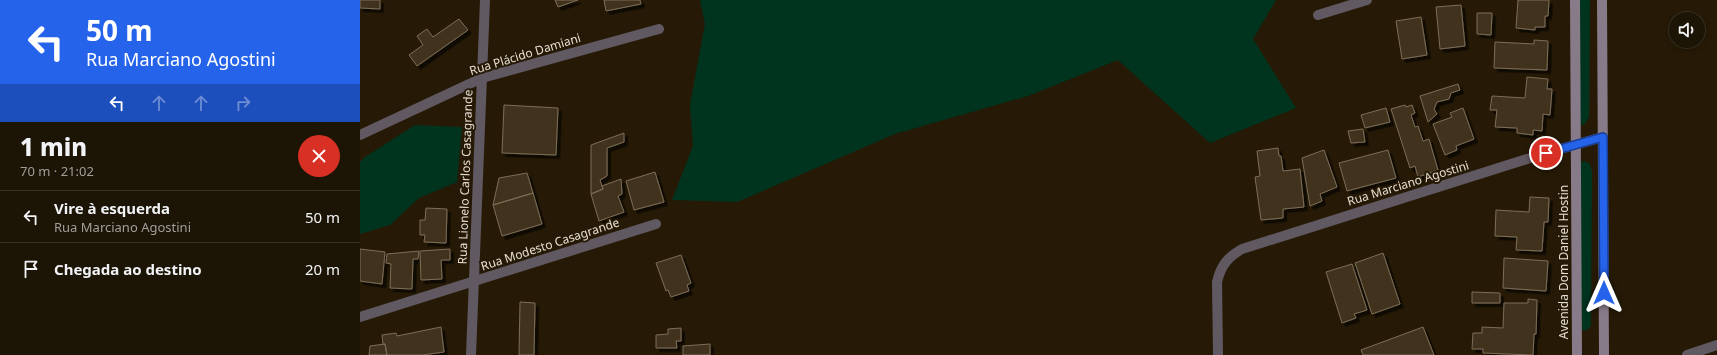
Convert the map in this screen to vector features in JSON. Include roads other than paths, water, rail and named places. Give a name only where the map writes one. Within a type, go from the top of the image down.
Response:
[{"type":"street","name":"Rua Lionelo Carlos Casagrande","points":[[471,355],[485,0]]},
{"type":"street","points":[[1318,15],[1367,0]]},
{"type":"street","name":"Avenida Dom Daniel Hostin","points":[[1575,0],[1576,355]]},
{"type":"street","points":[[1602,0],[1604,355]]},
{"type":"street","name":"Rua Plácido Damiani","points":[[360,136],[482,78],[659,29]]},
{"type":"street","name":"Rua Marciano Agostini","points":[[1218,355],[1217,282],[1220,270],[1225,261],[1232,254],[1242,248],[1603,137]]},
{"type":"street","name":"Rua Modesto Casagrande","points":[[360,317],[656,224]]},
{"type":"street","points":[[1687,355],[1717,345]]}]
